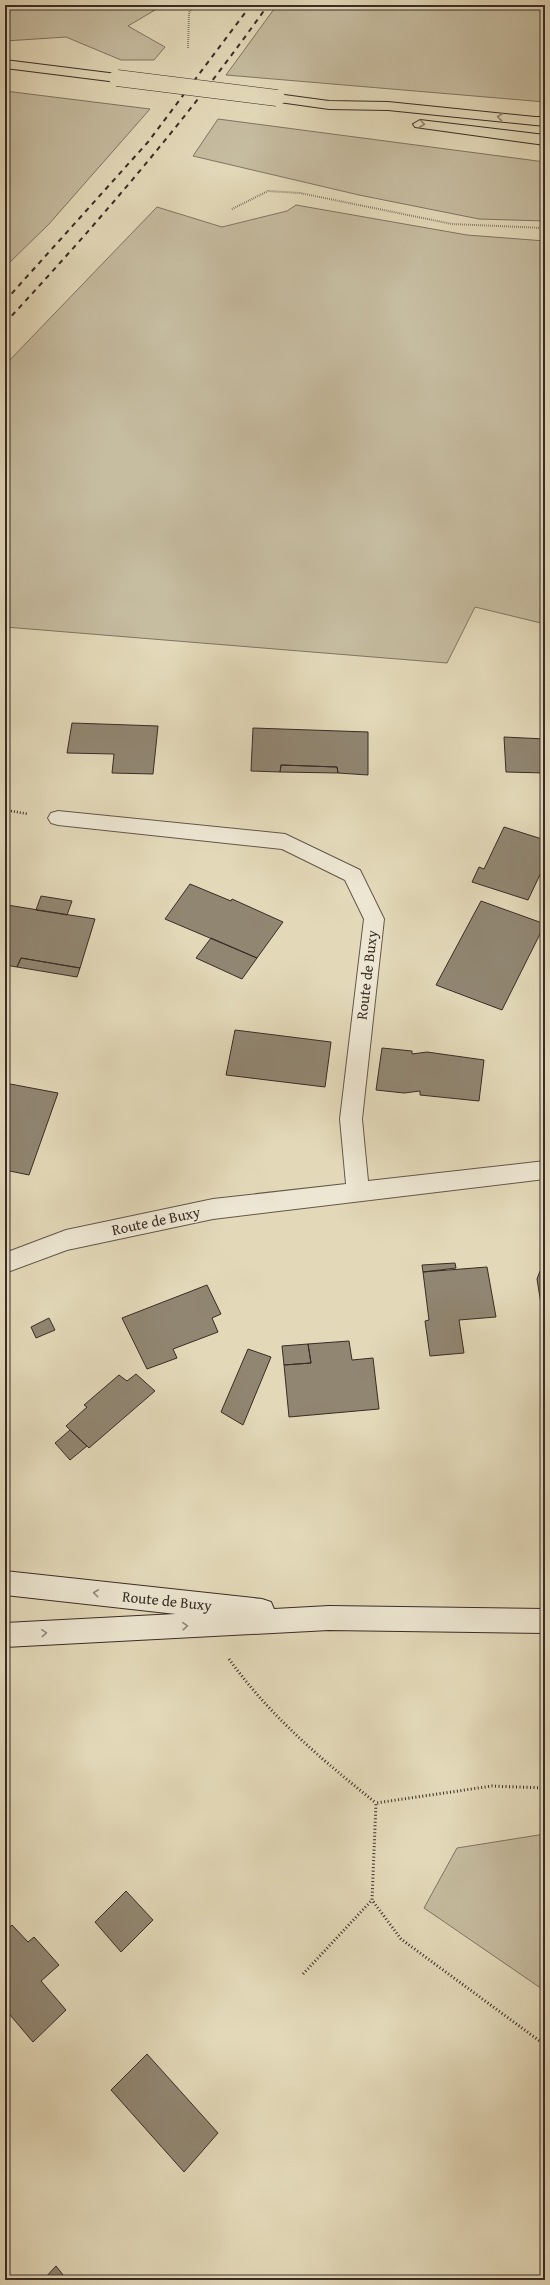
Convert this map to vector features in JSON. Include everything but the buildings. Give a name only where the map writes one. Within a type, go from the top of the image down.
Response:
[{"type":"main road","points":[[5,64],[329,105],[386,119],[545,140]]},
{"type":"main road","points":[[329,105],[388,106],[543,121]]},
{"type":"street","name":"Route de Buxy","points":[[58,818],[285,842],[353,875],[374,919],[351,1119],[358,1192]]},
{"type":"street","name":"Route de Buxy","points":[[5,1263],[66,1240],[213,1209],[545,1170]]},
{"type":"street","name":"Route de Buxy","points":[[5,1583],[328,1618]]},
{"type":"street","name":"Route de Buxy","points":[[5,1635],[328,1618],[545,1621]]},
{"type":"path","points":[[188,48],[190,13],[193,5]]},
{"type":"path","points":[[232,209],[268,191],[300,193],[452,224],[545,228]]},
{"type":"path","points":[[205,1625],[251,1690],[327,1764],[376,1803],[492,1786],[545,1788]]},
{"type":"path","points":[[376,1803],[372,1900],[402,1939],[545,2045]]},
{"type":"path","points":[[303,1974],[372,1900]]},
{"type":"shaded area","points":[[5,5],[131,5],[155,10],[128,26],[165,47],[154,60],[121,60],[66,37],[5,41]]},
{"type":"shaded area","points":[[277,5],[545,5],[545,102],[226,75]]},
{"type":"shaded area","points":[[5,91],[150,109],[49,224],[5,267]]},
{"type":"shaded area","points":[[218,119],[545,162],[545,221],[479,219],[359,195],[193,156]]},
{"type":"shaded area","points":[[296,205],[467,235],[545,241],[545,624],[475,607],[447,663],[5,627],[5,365],[157,207],[222,227],[287,211]]},
{"type":"shaded area","points":[[545,1834],[545,1991],[424,1908],[457,1848]]},
{"type":"railway","points":[[5,301],[148,142],[251,5]]},
{"type":"railway","points":[[5,323],[74,247],[142,168],[238,47],[268,5]]}]
